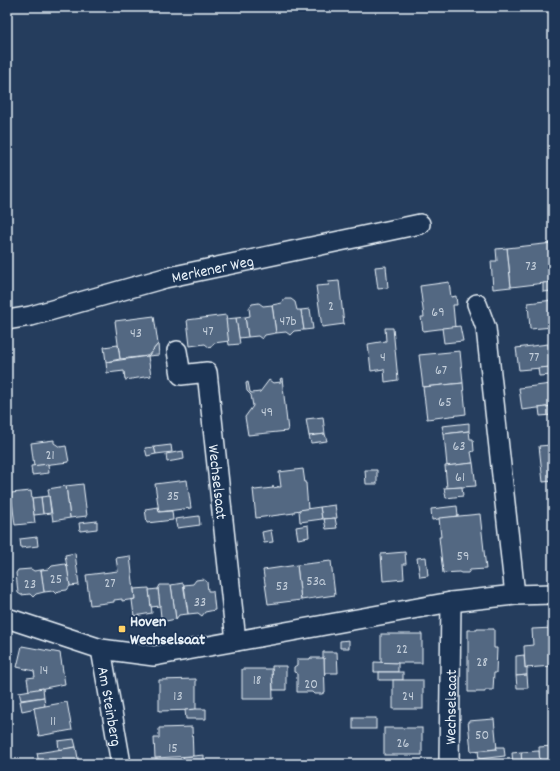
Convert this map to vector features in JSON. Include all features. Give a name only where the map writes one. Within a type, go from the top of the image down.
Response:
[{"type":"street","name":"Merkener Weg","points":[[7,320],[31,316],[165,278],[420,224]]},
{"type":"street","points":[[477,304],[486,328],[515,596]]},
{"type":"street","name":"Wechselsaat","points":[[177,351],[182,375],[207,372],[236,641]]},
{"type":"street","points":[[7,618],[101,649],[154,656],[451,602],[553,594]]},
{"type":"street","name":"Wechselsaat","points":[[450,764],[451,602]]},
{"type":"street","name":"Am Steinberg","points":[[101,649],[121,764]]},
{"type":"building","points":[[553,243],[553,282],[511,287],[507,248]]},
{"type":"building","points":[[507,248],[511,287],[493,289],[491,261],[497,261],[496,249]]},
{"type":"building","points":[[386,266],[388,288],[378,289],[375,267]]},
{"type":"building","points":[[339,281],[344,324],[322,327],[316,286],[329,285],[328,282]]},
{"type":"building","points":[[449,282],[451,297],[456,296],[457,305],[453,305],[455,327],[423,331],[421,317],[424,317],[420,286]]},
{"type":"building","points":[[553,282],[553,291],[543,292],[543,283]]},
{"type":"building","points":[[285,299],[291,299],[295,302],[297,310],[301,310],[304,330],[294,331],[290,335],[286,332],[276,333],[272,305],[282,303]]},
{"type":"building","points":[[553,300],[553,327],[530,329],[528,303]]},
{"type":"building","points":[[259,303],[263,306],[272,305],[276,333],[265,335],[262,339],[258,336],[248,337],[245,317],[250,316],[249,308],[252,304]]},
{"type":"building","points":[[310,309],[313,329],[304,330],[301,310]]},
{"type":"building","points":[[226,315],[229,341],[214,343],[210,348],[205,344],[190,346],[187,320]]},
{"type":"building","points":[[154,316],[158,344],[148,356],[120,359],[115,321]]},
{"type":"building","points":[[245,317],[248,337],[239,338],[236,318]]},
{"type":"building","points":[[236,318],[240,344],[229,345],[226,319]]},
{"type":"building","points":[[460,326],[463,341],[444,343],[442,328]]},
{"type":"building","points":[[549,327],[553,327],[553,335],[550,335]]},
{"type":"building","points":[[385,328],[393,328],[398,380],[385,382],[384,369],[371,371],[368,344],[386,341]]},
{"type":"building","points":[[158,344],[159,355],[148,356]]},
{"type":"building","points":[[548,344],[551,367],[519,370],[516,348]]},
{"type":"building","points":[[118,345],[120,359],[106,362],[104,347]]},
{"type":"building","points":[[460,351],[463,383],[423,387],[419,355]]},
{"type":"building","points":[[148,356],[151,376],[125,380],[124,371],[107,373],[106,362]]},
{"type":"building","points":[[551,365],[553,365],[553,375],[539,376],[538,368],[551,367]]},
{"type":"building","points":[[282,378],[288,431],[248,435],[245,417],[253,406],[251,395],[247,391],[246,383],[248,382],[250,392],[260,392],[269,380],[273,383],[281,382],[280,379]]},
{"type":"building","points":[[463,383],[466,414],[427,419],[423,387]]},
{"type":"building","points":[[551,384],[553,406],[522,410],[519,388]]},
{"type":"building","points":[[553,406],[553,415],[540,416],[539,408]]},
{"type":"building","points":[[323,417],[325,434],[309,436],[306,419]]},
{"type":"building","points":[[469,423],[469,431],[444,434],[442,426]]},
{"type":"building","points":[[469,431],[470,439],[473,439],[474,451],[471,452],[473,463],[447,466],[444,434]]},
{"type":"building","points":[[325,434],[327,441],[311,443],[309,436]]},
{"type":"building","points":[[54,440],[54,443],[60,447],[66,446],[69,462],[34,466],[31,443]]},
{"type":"building","points":[[551,443],[553,443],[553,481],[543,482],[539,446],[551,445]]},
{"type":"building","points":[[171,445],[172,452],[156,454],[154,447]]},
{"type":"building","points":[[154,447],[156,454],[147,456],[145,448]]},
{"type":"building","points":[[183,451],[184,459],[167,462],[166,454]]},
{"type":"building","points":[[473,463],[476,486],[447,488],[445,466]]},
{"type":"building","points":[[48,464],[49,473],[32,475],[31,466]]},
{"type":"building","points":[[303,469],[306,483],[308,509],[294,511],[294,513],[256,518],[253,489],[281,487],[279,472]]},
{"type":"building","points":[[365,470],[377,470],[377,484],[366,484]]},
{"type":"building","points":[[187,480],[191,508],[159,512],[155,484]]},
{"type":"building","points":[[83,484],[87,516],[70,518],[66,486]]},
{"type":"building","points":[[66,486],[70,518],[53,521],[48,489]]},
{"type":"building","points":[[462,487],[463,496],[446,498],[444,488]]},
{"type":"building","points":[[31,491],[35,523],[15,525],[11,493]]},
{"type":"building","points":[[49,496],[51,513],[43,514],[41,497]]},
{"type":"building","points":[[41,497],[43,514],[34,515],[32,498]]},
{"type":"building","points":[[335,505],[337,518],[322,519],[320,507]]},
{"type":"building","points":[[457,506],[458,516],[432,520],[431,509]]},
{"type":"building","points":[[158,507],[159,512],[172,511],[173,520],[147,523],[145,509]]},
{"type":"building","points":[[320,507],[322,519],[300,522],[299,510]]},
{"type":"building","points":[[480,514],[486,569],[470,570],[468,573],[443,573],[439,537],[441,537],[439,518]]},
{"type":"building","points":[[199,516],[200,525],[177,528],[175,519]]},
{"type":"building","points":[[335,518],[337,528],[326,529],[324,519]]},
{"type":"building","points":[[97,521],[97,529],[80,531],[79,523]]},
{"type":"building","points":[[308,525],[309,537],[298,539],[296,527]]},
{"type":"building","points":[[271,530],[273,542],[264,543],[262,532]]},
{"type":"building","points":[[37,537],[38,546],[21,548],[20,539]]},
{"type":"building","points":[[405,552],[406,564],[403,564],[404,579],[383,581],[381,554]]},
{"type":"building","points":[[75,553],[79,585],[70,586],[65,555]]},
{"type":"building","points":[[130,556],[135,599],[122,601],[122,599],[114,600],[114,602],[90,605],[86,575],[118,571],[116,558]]},
{"type":"building","points":[[426,557],[428,576],[420,577],[417,558]]},
{"type":"building","points":[[331,561],[335,595],[301,600],[297,565]]},
{"type":"building","points":[[65,564],[67,566],[70,586],[67,590],[59,591],[56,594],[53,591],[44,592],[41,570],[49,569],[52,566]]},
{"type":"building","points":[[297,565],[301,600],[268,604],[263,570]]},
{"type":"building","points":[[31,569],[34,571],[41,570],[44,592],[36,594],[33,597],[30,594],[21,595],[18,593],[16,573],[18,570]]},
{"type":"building","points":[[203,579],[207,582],[208,591],[213,591],[215,610],[205,612],[202,616],[198,613],[188,614],[184,585],[193,584],[196,580]]},
{"type":"building","points":[[183,583],[188,614],[179,615],[176,619],[171,585]]},
{"type":"building","points":[[160,585],[171,585],[176,619],[166,621],[161,617],[158,589]]},
{"type":"building","points":[[149,588],[152,613],[134,616],[132,600],[135,599],[134,589]]},
{"type":"building","points":[[158,589],[160,606],[151,607],[149,590]]},
{"type":"building","points":[[553,628],[553,666],[525,668],[524,646],[533,645],[532,629]]},
{"type":"building","points":[[494,629],[494,648],[497,648],[496,673],[494,673],[493,690],[485,690],[485,692],[468,692],[468,630]]},
{"type":"building","points":[[381,634],[422,634],[422,663],[381,663]]},
{"type":"building","points":[[349,640],[349,648],[340,648],[340,641]]},
{"type":"building","points":[[22,646],[60,653],[65,684],[29,691],[27,678],[35,677],[34,671],[17,667]]},
{"type":"building","points":[[323,652],[337,652],[338,673],[324,673]]},
{"type":"building","points":[[524,655],[527,675],[516,676],[516,656]]},
{"type":"building","points":[[324,658],[325,692],[322,694],[297,692],[297,673],[294,672],[294,667],[297,665],[297,659]]},
{"type":"building","points":[[374,662],[398,663],[398,672],[374,672]]},
{"type":"building","points":[[272,666],[286,666],[286,690],[273,690]]},
{"type":"building","points":[[242,669],[272,669],[273,699],[242,699]]},
{"type":"building","points":[[379,672],[403,672],[403,680],[379,680]]},
{"type":"building","points":[[527,675],[528,688],[517,688],[516,676]]},
{"type":"building","points":[[196,679],[196,710],[159,711],[159,680]]},
{"type":"building","points":[[393,680],[423,680],[423,709],[393,709]]},
{"type":"building","points":[[43,688],[44,697],[21,700],[19,692]]},
{"type":"building","points":[[44,697],[45,706],[22,711],[20,701]]},
{"type":"building","points":[[67,702],[72,730],[39,736],[34,708]]},
{"type":"building","points":[[206,709],[206,719],[186,719],[185,710]]},
{"type":"building","points":[[353,718],[376,718],[376,729],[353,729]]},
{"type":"building","points":[[494,719],[497,749],[471,751],[468,721]]},
{"type":"building","points":[[192,727],[193,756],[155,758],[154,738],[159,738],[159,728]]},
{"type":"building","points":[[384,728],[422,728],[422,755],[384,755]]},
{"type":"building","points":[[74,739],[76,747],[59,750],[58,741]]},
{"type":"building","points":[[553,746],[553,764],[540,764],[539,747]]},
{"type":"building","points":[[76,747],[79,764],[39,764],[37,753]]},
{"type":"building","points":[[496,747],[504,747],[505,756],[479,759],[478,751],[497,749]]},
{"type":"building","points":[[539,751],[540,764],[522,764],[521,752]]},
{"type":"building","points":[[521,752],[522,764],[513,764],[512,753]]},
{"type":"building","points":[[204,755],[204,764],[184,764],[183,757]]},
{"type":"place","name":"Hoven Wechselsaat","points":[[122,629]]}]
